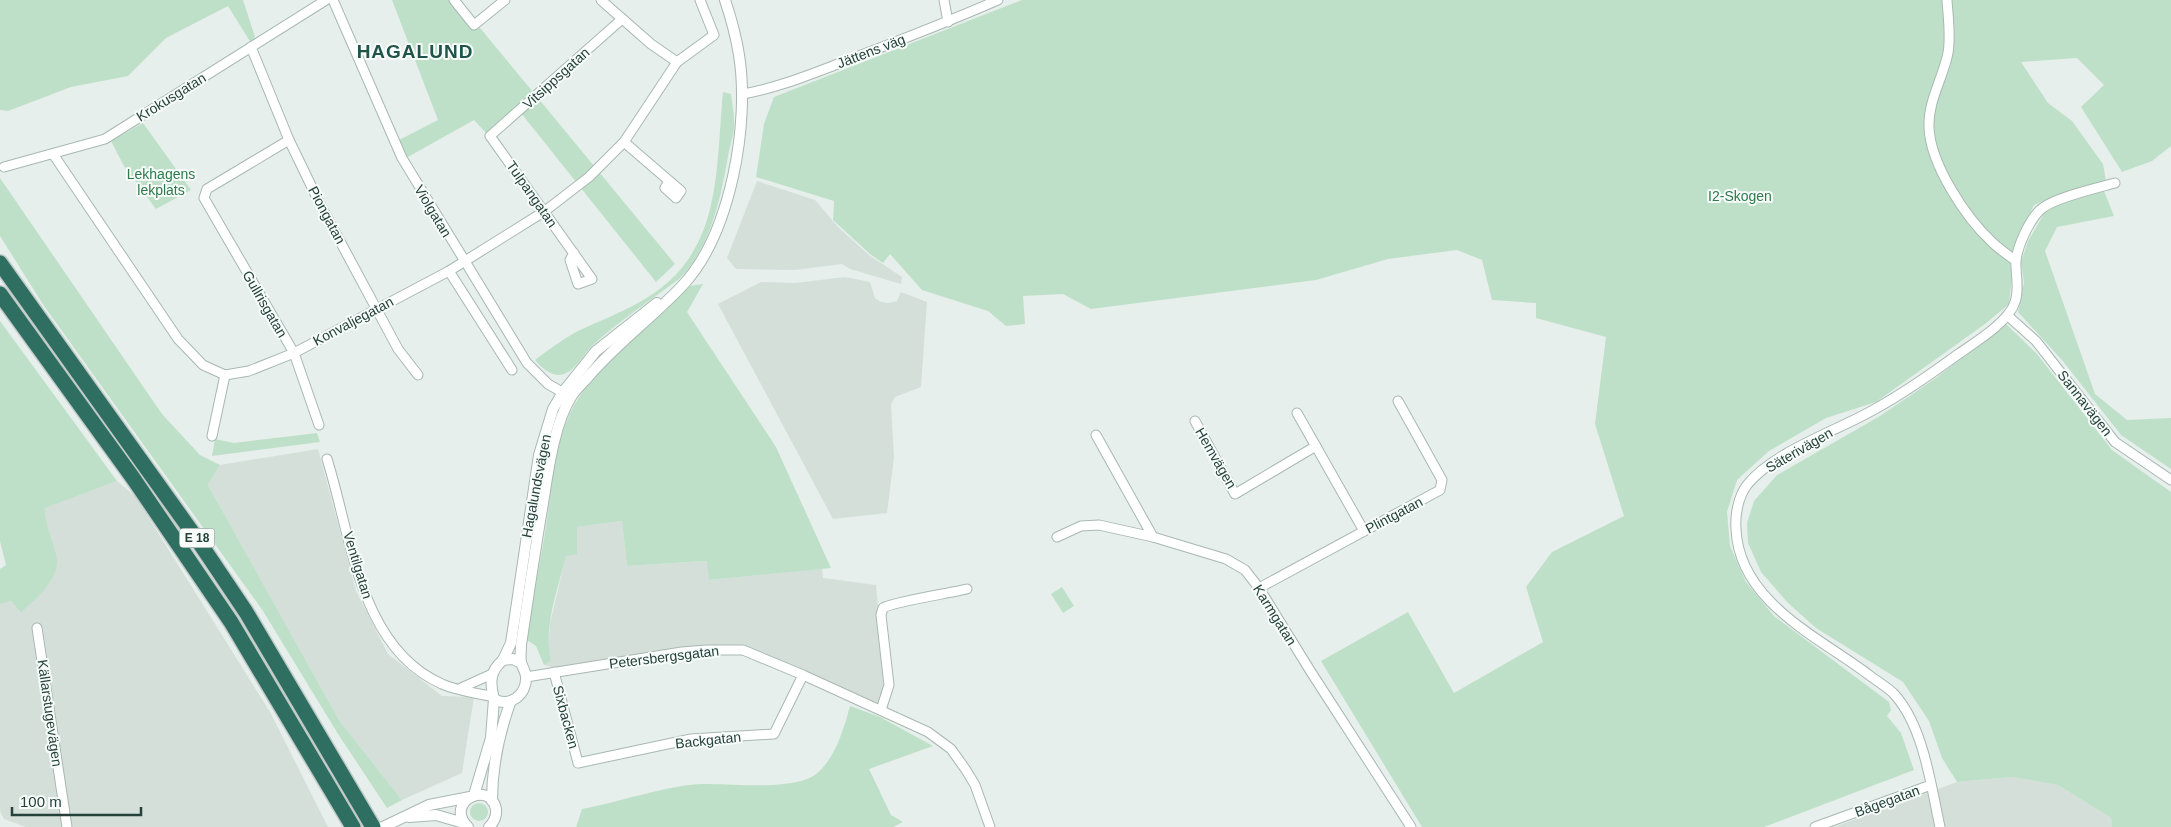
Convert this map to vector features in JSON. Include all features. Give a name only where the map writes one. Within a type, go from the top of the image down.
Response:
[{"type":"highway","name":"E 18","points":[[0,263],[191,531],[235,596],[308,715],[373,827]]},
{"type":"highway","name":"E 18","points":[[0,294],[133,478],[232,622],[353,827]]},
{"type":"highway","points":[[335,795],[348,827]]},
{"type":"street","name":"Krokusgatan","points":[[4,167],[105,139],[326,0]]},
{"type":"street","name":"Violgatan","points":[[333,0],[393,142],[463,261],[527,363],[548,384],[567,395]]},
{"type":"street","points":[[454,0],[474,25],[505,0]]},
{"type":"street","points":[[601,0],[677,62],[714,35],[700,0]]},
{"type":"street","name":"Hagalundsvägen","points":[[503,660],[511,643],[539,455],[553,410],[567,395],[596,351],[635,318],[657,303],[665,300],[693,272],[703,257],[720,219],[733,170],[740,132],[742,94],[740,56],[725,0]]},
{"type":"street","points":[[944,0],[948,22]]},
{"type":"street","name":"Jättens väg","points":[[742,94],[761,91],[804,76],[948,22],[998,0]]},
{"type":"street","points":[[1948,0],[1948,54],[1934,94],[1929,127],[1933,148],[1952,191],[1978,228],[1993,244],[2016,261]]},
{"type":"street","name":"Vitsippsgatan","points":[[490,136],[622,19]]},
{"type":"street","name":"Piongatan","points":[[250,47],[289,140],[320,204],[398,349],[418,375]]},
{"type":"street","name":"Konvaljegatan","points":[[225,375],[249,370],[294,353],[449,271],[545,211],[589,177],[624,142],[677,62]]},
{"type":"street","name":"Tulpangatan","points":[[490,136],[574,253]]},
{"type":"street","name":"Gullrisgatan","points":[[289,140],[207,189],[204,198],[294,353],[319,425]]},
{"type":"street","points":[[624,142],[669,181]]},
{"type":"street","points":[[53,154],[178,340],[203,364],[225,375],[212,436]]},
{"type":"street","points":[[2008,316],[2016,302],[2018,279],[2016,261],[2024,235],[2041,209],[2066,198],[2115,183]]},
{"type":"street","points":[[449,271],[512,370]]},
{"type":"street","name":"Sannavägen","points":[[2008,316],[2036,341],[2115,442],[2171,480]]},
{"type":"street","name":"Säterivägen","points":[[1940,827],[1931,785],[1914,726],[1895,695],[1844,656],[1802,629],[1778,609],[1751,578],[1737,545],[1735,514],[1746,486],[1769,464],[1876,409],[1939,368],[2008,316]]},
{"type":"street","name":"Hagalundsvägen","points":[[521,663],[521,645],[549,465],[567,395]]},
{"type":"street","name":"Plintgatan","points":[[1260,588],[1440,490],[1442,480],[1398,401]]},
{"type":"street","points":[[1297,413],[1364,531]]},
{"type":"street","name":"Hemvägen","points":[[1195,421],[1235,494],[1316,446]]},
{"type":"street","points":[[1096,435],[1154,537]]},
{"type":"street","name":"Ventilgatan","points":[[328,459],[362,586],[385,634],[396,650],[443,685],[461,688],[494,698]]},
{"type":"street","name":"Karmgatan","points":[[1057,537],[1088,524],[1154,537],[1226,559],[1245,570],[1260,588],[1310,672],[1411,827]]},
{"type":"street","points":[[881,710],[889,685],[881,616],[883,608],[890,604],[968,589]]},
{"type":"street","name":"Källarstugevägen","points":[[37,628],[67,827]]},
{"type":"street","name":"Petersbergsgatan","points":[[526,677],[707,650],[743,650],[928,732],[951,749],[975,785],[990,827]]},
{"type":"street","points":[[466,825],[461,808],[472,796],[491,738],[494,698],[490,684],[492,674],[503,660],[513,659],[521,663],[526,677],[523,690],[510,703],[499,742],[492,781],[492,801],[496,812],[492,826]]},
{"type":"street","name":"Sixbacken","points":[[554,672],[578,763]]},
{"type":"street","points":[[461,688],[492,674]]},
{"type":"street","name":"Backgatan","points":[[578,763],[691,739],[774,734],[803,675]]},
{"type":"street","points":[[494,698],[502,704],[510,703]]},
{"type":"street","name":"Bågegatan","points":[[1815,827],[1931,785]]},
{"type":"street","points":[[383,827],[441,801],[484,796],[492,801]]},
{"type":"street","points":[[406,817],[436,815],[466,825]]},
{"type":"shaded area","points":[[757,181],[815,200],[838,227],[869,255],[902,277],[901,284],[850,269],[842,264],[795,270],[736,269],[727,258]]},
{"type":"shaded area","points":[[845,277],[870,282],[875,298],[881,302],[897,301],[901,292],[927,302],[921,387],[895,397],[891,405],[894,457],[887,513],[833,519],[718,304],[761,282],[795,283]]},
{"type":"shaded area","points":[[318,449],[356,591],[388,654],[442,696],[474,697],[462,773],[402,800],[339,720],[208,485],[220,465]]},
{"type":"shaded area","points":[[117,481],[135,496],[270,712],[328,827],[26,827],[4,819],[0,811],[0,604],[11,601],[21,613],[49,584],[57,563],[45,520],[45,507]]},
{"type":"shaded area","points":[[622,521],[627,566],[708,561],[710,580],[822,568],[823,578],[876,585],[885,684],[878,705],[743,646],[710,645],[556,668],[544,665],[551,661],[548,650],[550,624],[566,555],[577,553],[576,527]]},
{"type":"shaded area","points":[[2012,777],[2058,785],[2111,818],[2112,827],[1834,827],[1957,782]]},
{"type":"green space","points":[[0,0],[243,0],[255,37],[251,43],[228,6],[166,38],[128,76],[71,87],[8,111],[0,110]]},
{"type":"green space","points":[[392,0],[457,0],[675,264],[656,282],[517,108],[486,133],[474,120],[406,158],[397,141],[438,120]]},
{"type":"green space","name":"I2-Skogen","points":[[1022,0],[1944,0],[1946,35],[1943,56],[1930,94],[1925,126],[1939,172],[2010,260],[2012,277],[2009,304],[1985,324],[1876,402],[1826,418],[1769,451],[1737,480],[1727,512],[1730,546],[1746,582],[1774,616],[1889,702],[1891,710],[1887,716],[1901,733],[1914,770],[1764,827],[1422,827],[1321,661],[1408,612],[1454,693],[1543,642],[1526,587],[1552,552],[1624,516],[1595,424],[1606,337],[1536,318],[1536,303],[1492,300],[1482,260],[1457,250],[1388,259],[1316,280],[1091,309],[1063,294],[1023,296],[1025,324],[1006,326],[988,311],[922,290],[890,254],[883,263],[870,254],[833,220],[834,201],[756,177],[764,124],[774,97]]},
{"type":"green space","points":[[1952,0],[2171,0],[2171,146],[2152,161],[2122,172],[2081,107],[2104,85],[2077,58],[2021,62],[2048,103],[2072,121],[2103,164],[2106,181],[2064,193],[2034,205],[2012,252],[1982,228],[1955,189],[1935,148],[1932,128],[1936,95],[1954,33]]},
{"type":"green space","points":[[723,92],[731,94],[734,118],[733,133],[718,203],[700,251],[679,279],[604,335],[569,372],[555,375],[548,372],[535,360],[576,332],[638,303],[666,284],[686,262],[700,238],[709,212],[715,184]]},
{"type":"green space","name":"Lekhagens lekplats","points":[[143,123],[191,190],[156,209],[124,166],[111,141]]},
{"type":"green space","points":[[0,178],[162,414],[200,455],[220,465],[208,485],[339,720],[402,800],[387,808],[338,734],[263,611],[44,306],[0,236]]},
{"type":"green space","points":[[2104,191],[2114,216],[2057,227],[2045,251],[2095,394],[2127,420],[2171,418],[2171,469],[2121,435],[2062,360],[2018,312],[2024,283],[2021,262],[2028,241],[2045,212],[2068,200]]},
{"type":"green space","points":[[703,284],[687,312],[776,447],[831,568],[709,580],[707,561],[627,566],[622,521],[577,527],[577,554],[566,556],[550,622],[549,648],[551,661],[544,665],[536,646],[527,640],[555,466],[570,414],[590,382],[616,353],[690,286]]},
{"type":"green space","points":[[0,321],[117,481],[45,508],[57,564],[48,585],[21,613],[11,601],[0,604],[0,569],[6,565],[0,541]]},
{"type":"green space","points":[[2006,324],[2037,354],[2112,450],[2171,492],[2171,827],[2112,827],[2111,818],[2058,785],[2012,777],[1957,782],[1942,758],[1929,721],[1903,682],[1816,628],[1788,603],[1761,572],[1748,543],[1747,523],[1754,501],[1777,475],[1880,416],[1936,378]]},
{"type":"green space","points":[[317,433],[320,442],[212,456],[215,439],[234,443]]},
{"type":"green space","points":[[1062,587],[1074,606],[1063,613],[1051,594]]},
{"type":"green space","points":[[850,706],[880,717],[933,746],[869,769],[891,815],[903,822],[893,827],[576,827],[582,809],[657,791],[687,785],[768,785],[807,779],[823,767],[836,748]]},
{"type":"green space","points":[[475,803],[483,803],[488,808],[486,819],[475,821],[470,816],[470,808]]},
{"type":"district","name":"HAGALUND","points":[[415,51]]}]
